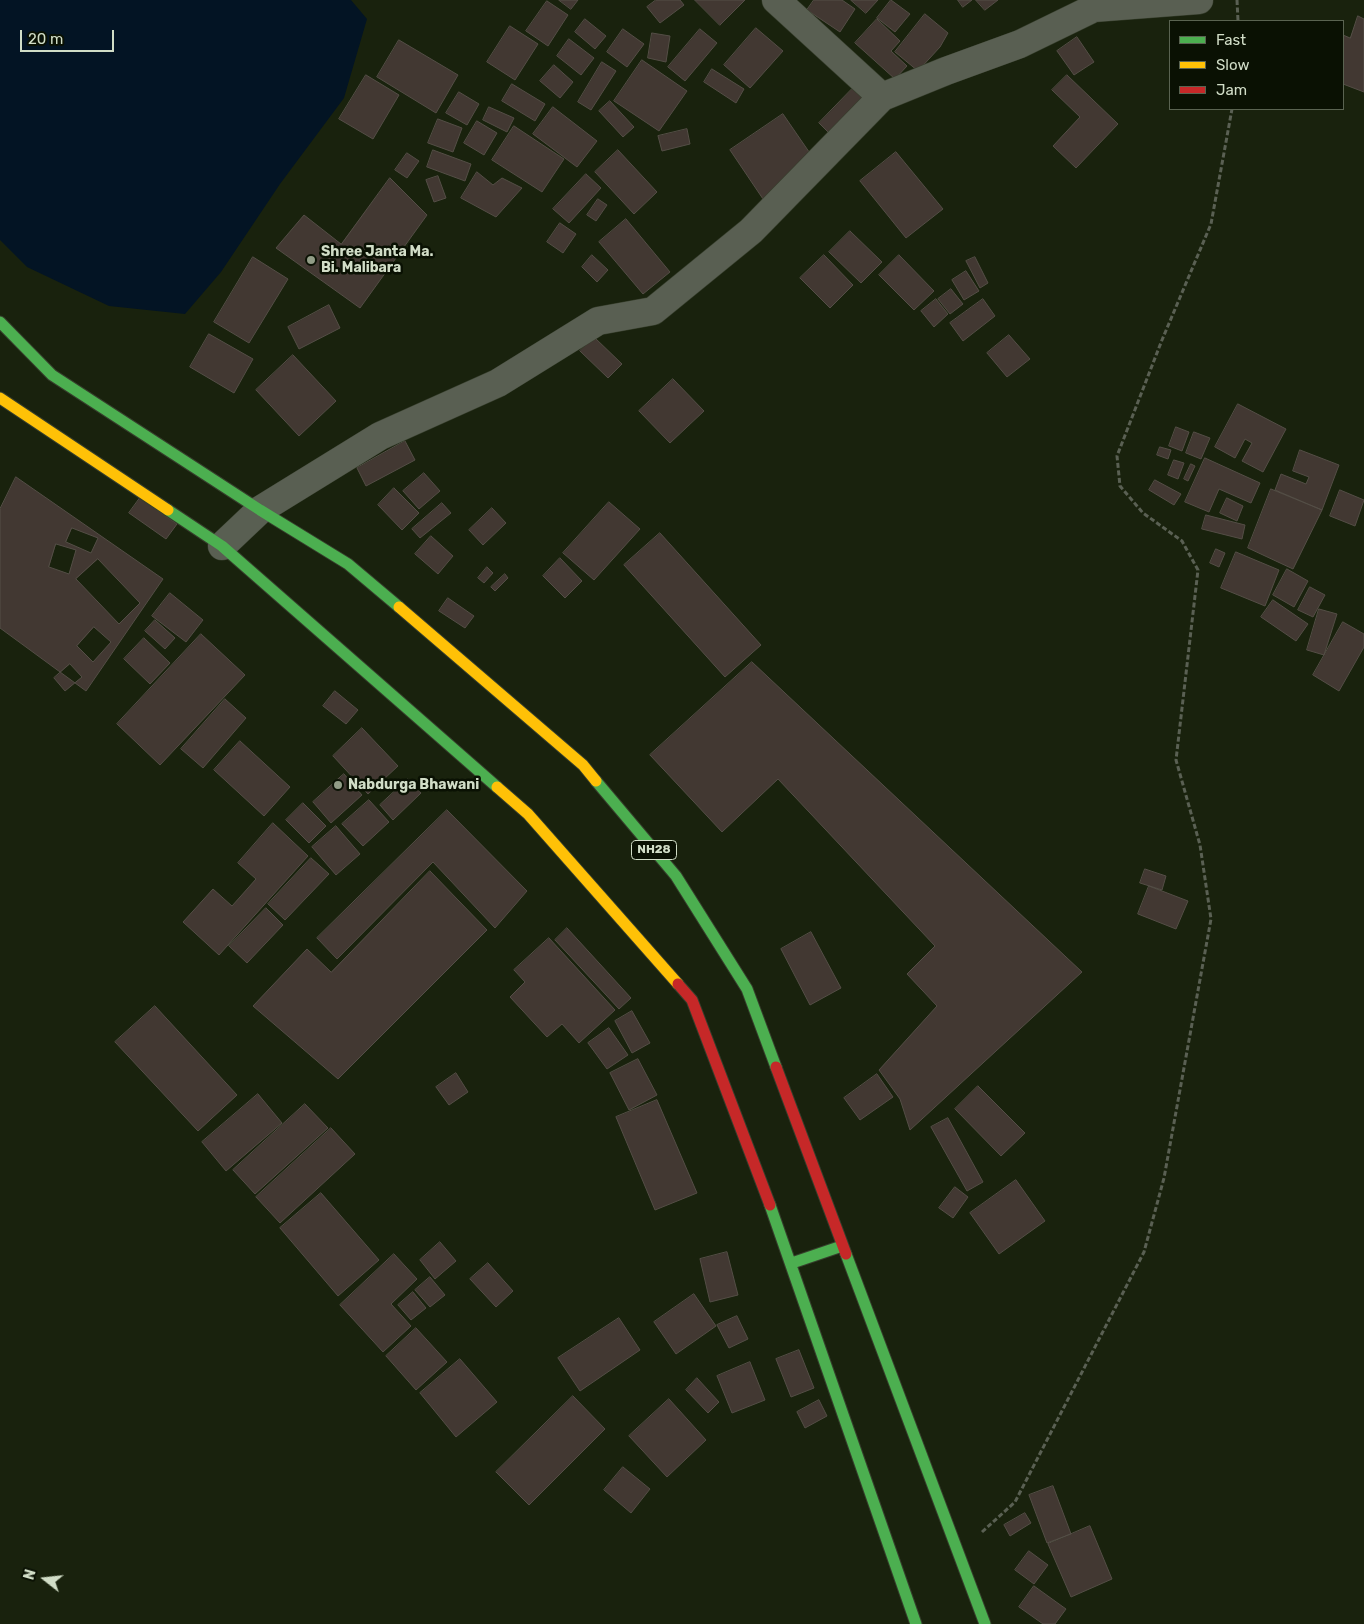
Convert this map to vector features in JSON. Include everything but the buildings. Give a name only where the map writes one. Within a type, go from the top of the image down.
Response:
[{"type":"highway","name":"NH28","points":[[0,322],[52,375],[260,510],[348,564],[583,765],[676,876],[747,989],[985,1624]]},
{"type":"highway","points":[[0,398],[222,546],[528,814],[692,1000],[792,1263],[916,1624]]},
{"type":"highway","points":[[792,1263],[842,1246]]},
{"type":"street","points":[[776,0],[882,97]]},
{"type":"street","points":[[222,546],[260,510],[380,436],[498,383],[598,321],[653,311],[751,232],[882,97],[946,70],[1020,44],[1096,4],[1199,0]]},
{"type":"path","points":[[1237,0],[1238,20]]},
{"type":"path","points":[[955,1540],[983,1532],[1015,1502],[1144,1252],[1164,1178],[1211,918],[1200,845],[1176,760],[1198,570],[1182,541],[1143,513],[1120,486],[1117,456],[1162,340],[1211,224],[1232,110]]},
{"type":"water","points":[[0,0],[351,0],[367,19],[344,98],[280,184],[221,272],[185,314],[109,306],[27,267],[0,240]]},
{"type":"traffic: fast","points":[[0,322],[52,375],[260,510],[348,564],[399,607]]},
{"type":"traffic: fast","points":[[168,510],[222,546],[497,787]]},
{"type":"traffic: fast","points":[[596,781],[676,876],[747,989],[776,1067]]},
{"type":"traffic: fast","points":[[770,1205],[916,1624]]},
{"type":"traffic: fast","points":[[792,1263],[842,1246]]},
{"type":"traffic: fast","points":[[846,1254],[985,1624]]},
{"type":"traffic: slow","points":[[0,398],[168,510]]},
{"type":"traffic: slow","points":[[399,607],[583,765],[596,781]]},
{"type":"traffic: slow","points":[[497,787],[528,814],[678,984]]},
{"type":"traffic: jam","points":[[678,984],[692,1000],[770,1205]]},
{"type":"traffic: jam","points":[[776,1067],[846,1254]]},
{"type":"place","name":"Shree Janta Ma. Bi. Malibara","points":[[311,260]]},
{"type":"place","name":"Nabdurga Bhawani","points":[[338,785]]}]
